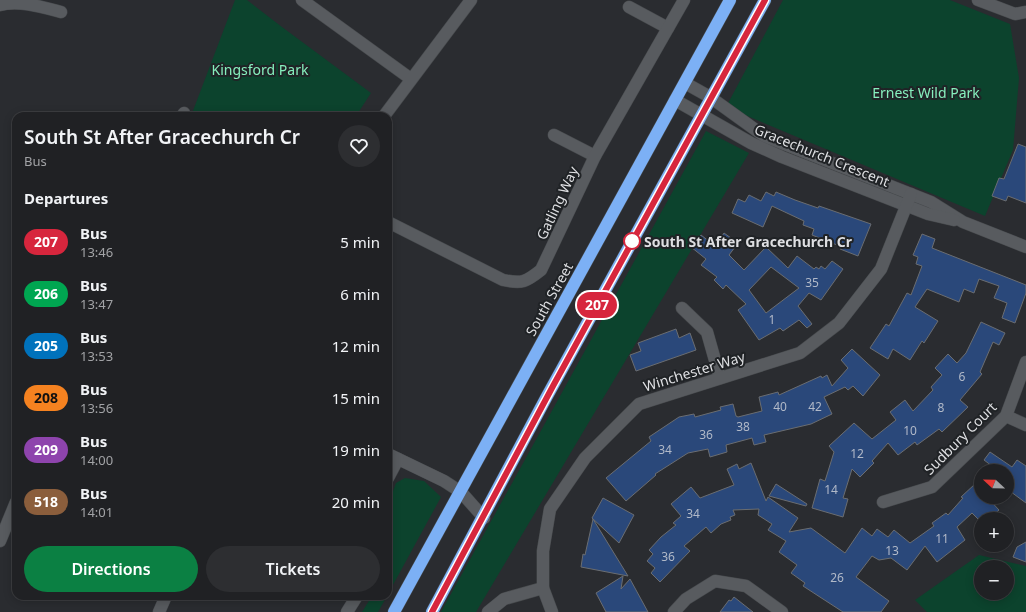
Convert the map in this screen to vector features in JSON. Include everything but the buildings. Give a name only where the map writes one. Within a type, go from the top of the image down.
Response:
[{"type":"highway","name":"South Street","points":[[394,612],[730,0]]},
{"type":"highway","points":[[432,612],[484,518],[546,398],[700,115],[765,0]]},
{"type":"street","points":[[302,0],[411,79]]},
{"type":"street","points":[[387,112],[471,0]]},
{"type":"street","name":"Gatling Way","points":[[392,224],[503,280],[519,283],[530,280],[541,270],[595,156],[684,0]]},
{"type":"street","points":[[978,0],[1015,14],[1026,12]]},
{"type":"street","points":[[0,5],[6,2],[26,3],[61,12]]},
{"type":"street","points":[[629,7],[668,28]]},
{"type":"street","name":"Gracechurch Crescent","points":[[685,83],[710,97],[727,111],[764,136],[931,202],[964,222],[1026,247]]},
{"type":"street","name":"Gracechurch Crescent","points":[[675,100],[751,144],[906,206],[928,214],[964,222]]},
{"type":"street","points":[[554,135],[595,156]]},
{"type":"street","name":"Winchester Way","points":[[552,612],[543,588],[543,551],[550,509],[585,458],[638,404],[757,368],[800,353],[839,323],[881,269],[911,194]]},
{"type":"street","points":[[682,308],[707,332],[720,378]]},
{"type":"street","name":"Sudbury Court","points":[[883,502],[932,487],[1006,416],[1026,362]]},
{"type":"street","points":[[1006,416],[1026,425]]},
{"type":"street","points":[[393,457],[444,481],[461,492],[484,518]]},
{"type":"street","points":[[0,541],[12,512]]},
{"type":"street","points":[[674,612],[686,599],[714,581],[746,586],[782,612]]},
{"type":"street","points":[[488,612],[504,599],[543,588]]},
{"type":"street","points":[[159,612],[164,600]]},
{"type":"street","points":[[347,612],[354,600]]},
{"type":"green space","name":"Kingsford Park","points":[[235,0],[247,0],[371,93],[359,112],[193,112]]},
{"type":"green space","name":"Ernest Wild Park","points":[[783,0],[950,0],[1010,24],[1019,78],[1013,150],[985,216],[726,107]]},
{"type":"green space","points":[[706,131],[749,153],[476,612],[441,612]]},
{"type":"green space","points":[[405,478],[424,481],[441,497],[392,587],[392,494],[396,483]]},
{"type":"green space","points":[[979,555],[1000,560],[974,560],[974,600],[1014,600],[1014,563],[1026,566],[1026,612],[927,612],[915,600]]},
{"type":"green space","points":[[370,600],[385,600],[378,612],[362,612]]},
{"type":"bus line","name":"207","points":[[432,612],[700,115],[765,0]]},
{"type":"place","name":"South St After Gracechurch Cr","points":[[632,241]]}]
